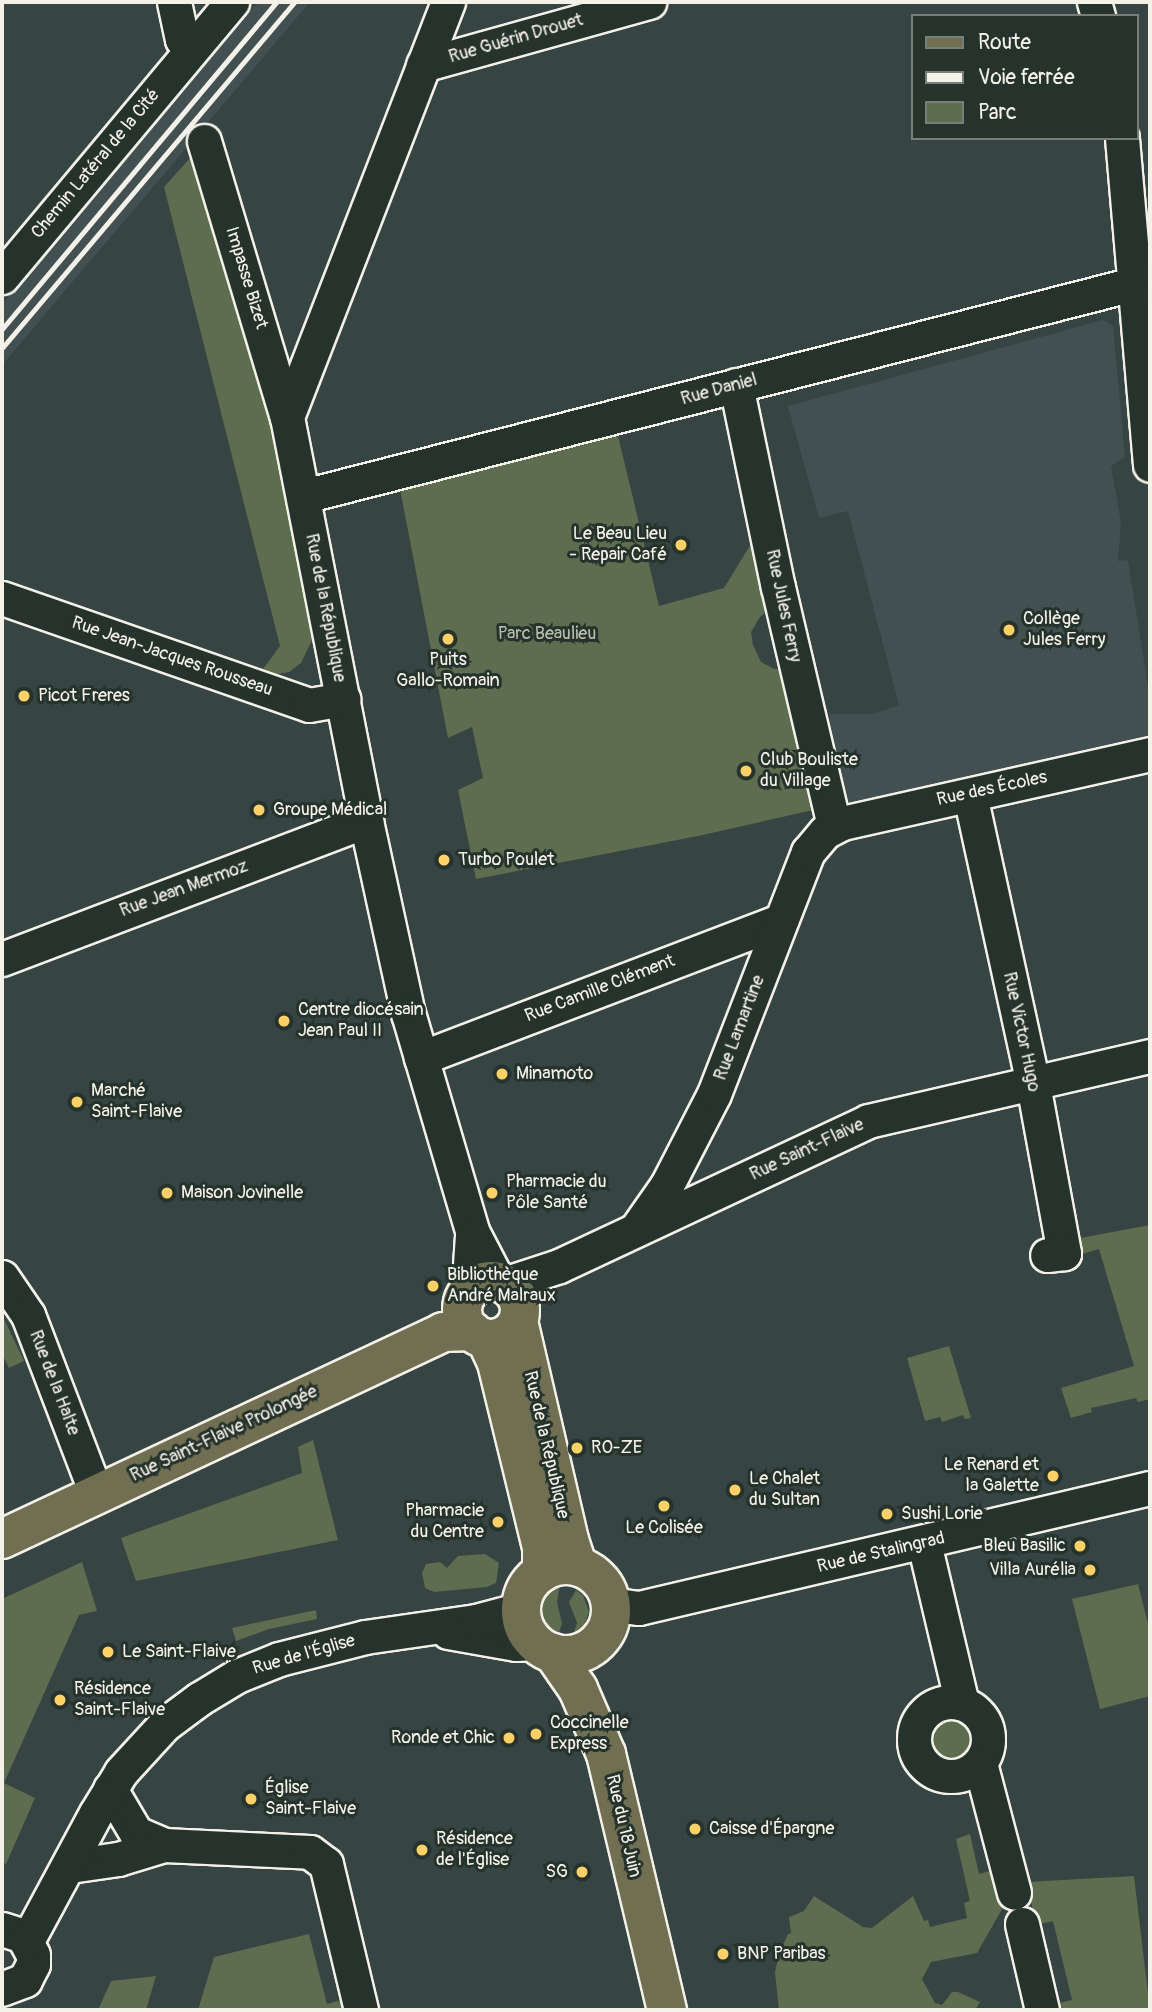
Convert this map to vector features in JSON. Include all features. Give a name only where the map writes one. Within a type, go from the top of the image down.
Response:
[{"type":"main road","name":"Rue Saint-Flaive Prolongée","points":[[2,1539],[486,1310]]},
{"type":"main road","name":"Rue de la République","points":[[486,1310],[569,1540],[560,1569]]},
{"type":"main road","points":[[596,1644],[576,1654],[536,1635],[528,1585],[560,1569],[596,1577],[610,1604],[610,1621],[596,1644],[593,1662],[606,1754]]},
{"type":"main road","name":"Rue du 18 Juin","points":[[536,1635],[578,1689],[606,1754],[667,2010]]},
{"type":"street","points":[[174,2],[182,39],[191,50]]},
{"type":"street","name":"Chemin Latéral de la Cité","points":[[2,277],[232,2]]},
{"type":"street","points":[[286,416],[448,2]]},
{"type":"street","name":"Rue Guérin Drouet","points":[[423,65],[649,2]]},
{"type":"street","points":[[1122,140],[1150,465]]},
{"type":"street","name":"Impasse Bizet","points":[[204,141],[286,416]]},
{"type":"street","name":"Rue Daniel","points":[[304,496],[1133,284]]},
{"type":"street","name":"Rue Jules Ferry","points":[[736,385],[783,609],[834,826]]},
{"type":"street","name":"Rue de la République","points":[[286,416],[304,496],[366,821],[421,1058],[471,1230],[486,1310]]},
{"type":"street","name":"Rue Jean-Jacques Rousseau","points":[[2,598],[309,705],[343,699]]},
{"type":"street","name":"Rue des Écoles","points":[[834,826],[1150,754]]},
{"type":"street","name":"Rue Victor Hugo","points":[[970,795],[1033,1084],[1065,1252],[1047,1255]]},
{"type":"street","name":"Rue Jean Mermoz","points":[[2,959],[366,821]]},
{"type":"street","name":"Rue Lamartine","points":[[638,1228],[667,1185],[714,1094],[808,852],[834,826]]},
{"type":"street","name":"Rue Camille Clément","points":[[421,1058],[779,921]]},
{"type":"street","name":"Rue Saint-Flaive","points":[[486,1310],[533,1289],[559,1266],[868,1121],[1150,1056]]},
{"type":"street","name":"Rue de la Halte","points":[[2,1277],[28,1315],[96,1493]]},
{"type":"street","name":"Rue de Stalingrad","points":[[610,1604],[639,1608],[1150,1488]]},
{"type":"street","points":[[924,1543],[962,1704]]},
{"type":"street","name":"Rue de l'Église","points":[[19,1929],[76,1852],[110,1788],[164,1726],[237,1676],[279,1658],[327,1645],[432,1627],[536,1635]]},
{"type":"street","points":[[944,1703],[962,1704],[979,1715],[988,1734],[988,1744],[980,1763],[961,1775],[939,1774],[930,1769],[916,1752],[915,1730],[928,1711],[944,1703]]},
{"type":"street","points":[[980,1763],[1042,2010]]},
{"type":"street","points":[[110,1788],[136,1833],[164,1845]]},
{"type":"street","points":[[76,1852],[118,1859],[164,1845],[310,1852],[326,1864],[361,2010]]},
{"type":"street","points":[[8,1995],[25,1980],[33,1964],[19,1929]]},
{"type":"shaded area","points":[[258,2],[310,2],[2,365],[2,304]]},
{"type":"shaded area","name":"Collège Jules Ferry","points":[[1103,320],[1113,326],[1125,457],[1111,466],[1121,523],[1118,561],[1128,560],[1150,699],[1150,734],[1146,741],[841,804],[830,751],[830,714],[872,714],[899,705],[848,511],[819,518],[788,406]]},
{"type":"green space","points":[[191,157],[268,407],[313,638],[301,663],[289,672],[277,674],[263,669],[280,646],[164,187]]},
{"type":"green space","name":"Parc Beaulieu","points":[[618,436],[659,606],[724,588],[754,539],[770,608],[760,617],[751,632],[753,645],[761,662],[774,669],[784,669],[818,809],[698,836],[476,879],[458,790],[483,778],[472,727],[448,738],[400,489]]},
{"type":"green space","points":[[1150,1225],[1150,1399],[1138,1402],[1136,1398],[1091,1408],[1092,1412],[1071,1418],[1061,1388],[1134,1366],[1099,1249],[1079,1255],[1075,1239]]},
{"type":"green space","points":[[4,1319],[24,1361],[9,1368],[2,1354]]},
{"type":"green space","points":[[949,1346],[971,1418],[965,1419],[963,1415],[942,1422],[940,1417],[925,1421],[907,1358]]},
{"type":"green space","points":[[313,1440],[338,1540],[136,1581],[121,1538],[302,1473],[298,1447]]},
{"type":"green space","points":[[485,1554],[499,1563],[496,1583],[487,1587],[434,1592],[425,1588],[422,1573],[426,1564],[440,1562],[447,1568],[458,1556]]},
{"type":"green space","points":[[82,1562],[97,1611],[79,1615],[4,1783],[35,1798],[6,1864],[2,1862],[2,1599]]},
{"type":"green space","points":[[1138,1584],[1150,1632],[1150,1696],[1100,1709],[1072,1599]]},
{"type":"green space","points":[[560,1585],[557,1602],[562,1624],[559,1632],[550,1635],[540,1624],[538,1608],[546,1592]]},
{"type":"green space","points":[[576,1590],[583,1595],[589,1612],[583,1628],[573,1635],[577,1623],[569,1602]]},
{"type":"green space","points":[[316,1610],[317,1619],[269,1629],[236,1641],[232,1628]]},
{"type":"green space","points":[[945,1712],[957,1712],[971,1720],[979,1734],[977,1751],[971,1760],[957,1768],[945,1768],[928,1756],[923,1746],[923,1734],[935,1717]]},
{"type":"green space","points":[[970,1834],[979,1874],[1001,1868],[1010,1895],[977,1953],[931,1962],[922,1979],[935,2003],[942,2005],[952,1992],[958,1992],[980,2002],[975,2010],[779,2010],[775,1972],[779,1954],[788,1934],[791,1933],[789,1917],[804,1911],[814,1896],[863,1927],[872,1928],[913,1896],[924,1921],[928,1920],[930,1927],[967,1918],[964,1903],[970,1901],[956,1839]]},
{"type":"green space","points":[[1134,1876],[1150,2010],[1057,2010],[1055,2004],[1072,2000],[1053,1921],[1036,1925],[1027,1882]]},
{"type":"green space","points":[[309,1934],[327,2004],[342,2000],[344,2010],[198,2010],[214,1957]]},
{"type":"green space","points":[[156,1976],[146,2010],[98,2010],[111,1981]]},
{"type":"railway","points":[[2,329],[276,2]]},
{"type":"railway","points":[[2,348],[294,2]]},
{"type":"place","name":"Le Beau Lieu - Repair Café","points":[[681,545]]},
{"type":"place","name":"Collège Jules Ferry","points":[[1009,630]]},
{"type":"place","name":"Puits Gallo-Romain","points":[[448,639]]},
{"type":"place","name":"Picot Freres","points":[[24,696]]},
{"type":"place","name":"Club Bouliste du Village","points":[[746,771]]},
{"type":"place","name":"Groupe Médical","points":[[259,810]]},
{"type":"place","name":"Turbo Poulet","points":[[444,860]]},
{"type":"place","name":"Centre diocésain Jean Paul II","points":[[284,1021]]},
{"type":"place","name":"Minamoto","points":[[502,1074]]},
{"type":"place","name":"Marché Saint-Flaive","points":[[77,1102]]},
{"type":"place","name":"Maison Jovinelle","points":[[167,1193]]},
{"type":"place","name":"Pharmacie du Pôle Santé","points":[[492,1193]]},
{"type":"place","name":"Bibliothèque André Malraux","points":[[433,1286]]},
{"type":"place","name":"RO-ZE","points":[[577,1448]]},
{"type":"place","name":"Le Renard et la Galette","points":[[1053,1476]]},
{"type":"place","name":"Le Chalet du Sultan","points":[[735,1490]]},
{"type":"place","name":"Le Colisée","points":[[664,1506]]},
{"type":"place","name":"Sushi Lorie","points":[[887,1514]]},
{"type":"place","name":"Pharmacie du Centre","points":[[498,1522]]},
{"type":"place","name":"Bleu Basilic","points":[[1080,1546]]},
{"type":"place","name":"Villa Aurélia","points":[[1090,1570]]},
{"type":"place","name":"Le Saint-Flaive","points":[[108,1652]]},
{"type":"place","name":"Résidence Saint-Flaive","points":[[60,1700]]},
{"type":"place","name":"Coccinelle Express","points":[[536,1734]]},
{"type":"place","name":"Ronde et Chic","points":[[509,1738]]},
{"type":"place","name":"Église Saint-Flaive","points":[[251,1799]]},
{"type":"place","name":"Caisse d'Épargne","points":[[695,1829]]},
{"type":"place","name":"Résidence de l'Église","points":[[422,1850]]},
{"type":"place","name":"SG","points":[[582,1872]]},
{"type":"place","name":"BNP Paribas","points":[[723,1954]]}]
